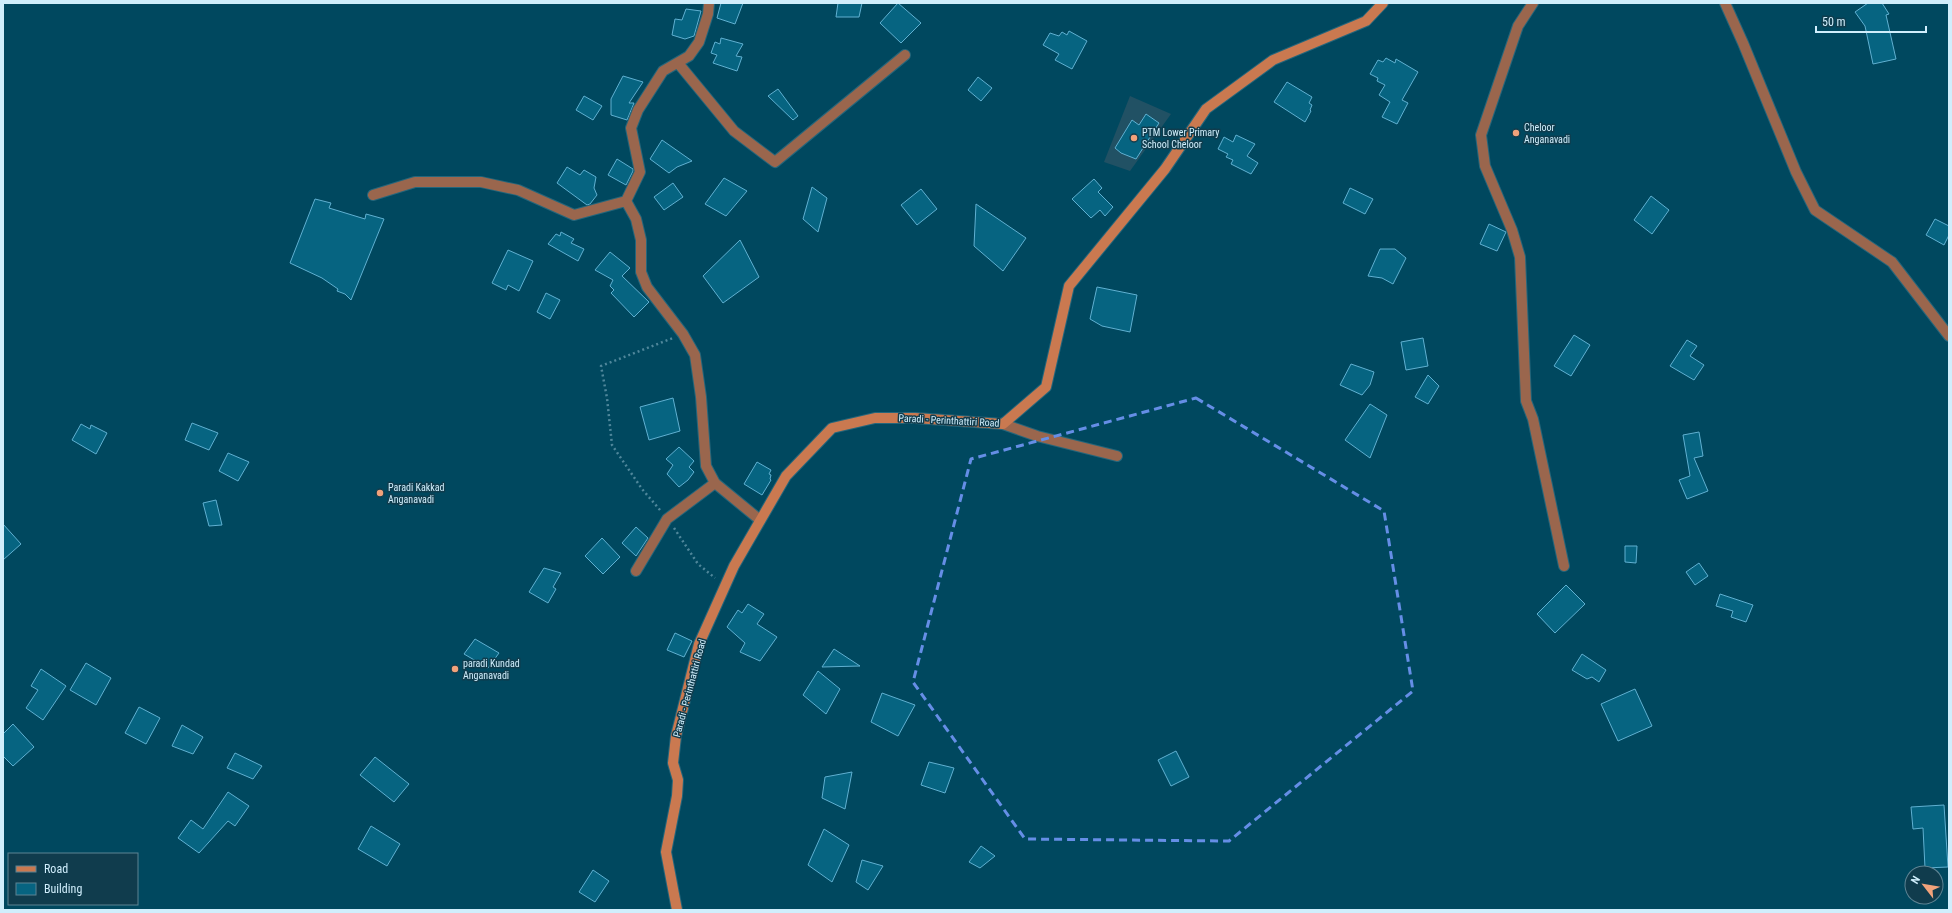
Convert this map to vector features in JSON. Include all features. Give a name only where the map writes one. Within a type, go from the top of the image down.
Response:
[{"type":"main road","name":"Paradi - Perinthattiri Road","points":[[677,910],[666,852],[677,796],[678,780],[673,762],[676,736],[699,644],[734,566],[786,476],[832,428],[875,418],[915,418],[1003,424],[1046,386],[1069,286],[1165,169],[1206,109],[1273,60],[1366,21],[1383,3]]},
{"type":"street","points":[[373,195],[415,182],[481,182],[518,190],[574,215],[626,201],[640,172],[631,128],[638,110],[650,89],[663,71],[689,56],[699,42],[708,14],[709,3]]},
{"type":"street","points":[[1533,3],[1518,26],[1481,136],[1484,166],[1512,230],[1520,257],[1526,401],[1533,420],[1564,566]]},
{"type":"street","points":[[1725,3],[1796,172],[1815,210],[1892,262],[1949,336]]},
{"type":"street","points":[[678,63],[734,131],[775,162],[905,55]]},
{"type":"street","points":[[626,201],[636,219],[641,240],[641,272],[647,287],[683,334],[695,355],[701,397],[706,466],[715,483],[760,520]]},
{"type":"street","points":[[1003,424],[1037,436],[1118,456]]},
{"type":"street","points":[[636,571],[667,519],[715,483]]},
{"type":"path","points":[[683,334],[601,366],[607,398],[612,445],[642,489],[667,519],[698,564],[725,585]]},
{"type":"highlighted area","points":[[1196,398],[1384,511],[1413,691],[1229,841],[1025,839],[913,682],[971,459]]},
{"type":"shaded area","name":"PTM Lower Primary School Cheloor","points":[[1130,96],[1171,114],[1130,171],[1104,162]]},
{"type":"building","points":[[721,3],[743,3],[735,24],[717,18]]},
{"type":"building","points":[[838,3],[862,3],[859,17],[836,17]]},
{"type":"building","points":[[898,3],[921,23],[901,43],[880,23]]},
{"type":"building","points":[[1868,3],[1882,3],[1889,14],[1886,15],[1896,59],[1873,64],[1865,26],[1855,12]]},
{"type":"building","points":[[686,9],[701,11],[694,36],[685,39],[672,35],[675,19],[682,20]]},
{"type":"building","points":[[1069,31],[1087,41],[1072,69],[1055,60],[1059,54],[1043,45],[1050,33],[1059,36],[1062,32],[1067,35]]},
{"type":"building","points":[[721,38],[743,44],[736,56],[742,57],[737,71],[713,63],[717,55],[711,53],[715,42],[720,44]]},
{"type":"building","points":[[1386,58],[1395,63],[1396,59],[1418,72],[1402,100],[1408,103],[1397,124],[1382,117],[1390,102],[1379,95],[1385,85],[1377,81],[1378,78],[1370,74],[1378,60],[1383,62]]},
{"type":"building","points":[[623,76],[643,82],[629,103],[634,103],[627,120],[611,115],[611,99]]},
{"type":"building","points":[[978,77],[992,88],[981,101],[968,90]]},
{"type":"building","points":[[1287,82],[1312,97],[1309,103],[1312,105],[1311,111],[1305,122],[1274,102]]},
{"type":"building","points":[[778,89],[798,116],[793,120],[768,96]]},
{"type":"building","points":[[584,96],[602,106],[593,120],[576,110]]},
{"type":"building","points":[[1146,114],[1159,123],[1136,159],[1121,153],[1115,148],[1132,120],[1139,125]]},
{"type":"building","points":[[1236,135],[1255,144],[1247,156],[1258,163],[1251,174],[1231,164],[1233,160],[1226,157],[1228,154],[1218,149],[1224,137],[1233,142]]},
{"type":"building","points":[[662,140],[692,161],[677,167],[669,173],[650,159]]},
{"type":"building","points":[[617,159],[633,169],[626,185],[608,175]]},
{"type":"building","points":[[567,167],[580,175],[584,170],[596,177],[594,188],[597,195],[590,204],[587,205],[557,183]]},
{"type":"building","points":[[724,178],[747,191],[726,216],[705,204]]},
{"type":"building","points":[[1094,179],[1102,188],[1098,192],[1113,207],[1105,216],[1100,210],[1091,218],[1072,199]]},
{"type":"building","points":[[673,183],[683,197],[664,210],[654,197]]},
{"type":"building","points":[[812,187],[827,198],[818,232],[803,219]]},
{"type":"building","points":[[1350,188],[1373,199],[1365,214],[1343,203]]},
{"type":"building","points":[[921,189],[937,209],[917,225],[901,205]]},
{"type":"building","points":[[1651,196],[1669,210],[1652,234],[1634,220]]},
{"type":"building","points":[[315,199],[331,203],[329,208],[365,219],[366,214],[384,219],[351,300],[345,294],[337,291],[338,289],[322,278],[290,263]]},
{"type":"building","points":[[976,204],[1026,238],[1003,271],[974,246]]},
{"type":"building","points":[[1935,219],[1949,226],[1949,235],[1944,245],[1926,235]]},
{"type":"building","points":[[1489,224],[1506,232],[1497,251],[1480,244]]},
{"type":"building","points":[[561,232],[574,239],[571,243],[584,249],[578,261],[548,244],[556,234],[560,236]]},
{"type":"building","points":[[740,240],[759,277],[723,303],[703,276]]},
{"type":"building","points":[[1380,249],[1395,249],[1406,258],[1393,284],[1382,278],[1368,276]]},
{"type":"building","points":[[508,250],[533,261],[519,291],[508,285],[506,290],[492,283]]},
{"type":"building","points":[[610,252],[630,268],[622,276],[649,302],[634,317],[611,293],[614,290],[610,286],[613,280],[595,270]]},
{"type":"building","points":[[1097,287],[1137,295],[1130,332],[1102,326],[1090,319]]},
{"type":"building","points":[[546,293],[560,300],[550,319],[537,312]]},
{"type":"building","points":[[1574,335],[1590,345],[1571,376],[1554,366]]},
{"type":"building","points":[[1423,338],[1428,366],[1406,370],[1401,342]]},
{"type":"building","points":[[1687,340],[1697,346],[1690,356],[1704,365],[1694,380],[1670,366]]},
{"type":"building","points":[[1351,364],[1374,372],[1370,385],[1362,395],[1340,385]]},
{"type":"building","points":[[1428,375],[1439,386],[1428,404],[1415,397]]},
{"type":"building","points":[[673,398],[680,431],[649,440],[640,407]]},
{"type":"building","points":[[1370,404],[1387,415],[1370,458],[1345,440]]},
{"type":"building","points":[[192,423],[218,433],[209,450],[185,440]]},
{"type":"building","points":[[81,424],[90,429],[91,425],[107,433],[96,454],[72,440]]},
{"type":"building","points":[[1699,432],[1703,456],[1694,458],[1708,491],[1687,499],[1679,480],[1690,476],[1683,435]]},
{"type":"building","points":[[679,447],[694,461],[689,467],[694,472],[688,480],[679,487],[667,474],[673,465],[666,459]]},
{"type":"building","points":[[228,453],[249,462],[238,481],[219,471]]},
{"type":"building","points":[[757,462],[771,470],[769,474],[771,475],[771,480],[762,495],[744,484]]},
{"type":"building","points":[[216,500],[222,525],[209,526],[203,503]]},
{"type":"building","points":[[3,524],[21,544],[3,560]]},
{"type":"building","points":[[636,527],[648,538],[636,556],[622,543]]},
{"type":"building","points":[[602,538],[620,557],[603,574],[585,556]]},
{"type":"building","points":[[1625,546],[1637,546],[1636,563],[1625,562]]},
{"type":"building","points":[[1699,563],[1708,576],[1695,585],[1686,572]]},
{"type":"building","points":[[544,568],[561,573],[553,587],[556,589],[548,603],[529,592]]},
{"type":"building","points":[[1566,585],[1585,604],[1555,633],[1537,614]]},
{"type":"building","points":[[1720,594],[1753,605],[1746,622],[1731,617],[1733,611],[1716,606]]},
{"type":"building","points":[[748,604],[764,614],[757,624],[777,637],[760,661],[740,652],[745,643],[727,627],[738,610],[742,613]]},
{"type":"building","points":[[675,633],[692,641],[684,657],[667,650]]},
{"type":"building","points":[[475,639],[499,653],[488,668],[464,654]]},
{"type":"building","points":[[834,649],[860,666],[822,667]]},
{"type":"building","points":[[1582,654],[1606,670],[1599,682],[1592,677],[1587,679],[1572,670]]},
{"type":"building","points":[[86,663],[111,678],[96,705],[70,690]]},
{"type":"building","points":[[41,669],[66,686],[43,720],[26,708],[38,690],[31,686]]},
{"type":"building","points":[[818,671],[840,689],[826,714],[803,695]]},
{"type":"building","points":[[1635,689],[1652,726],[1618,741],[1601,704]]},
{"type":"building","points":[[882,693],[915,705],[898,736],[871,722]]},
{"type":"building","points":[[139,707],[160,718],[146,744],[125,733]]},
{"type":"building","points":[[13,724],[34,747],[13,766],[3,756],[3,734]]},
{"type":"building","points":[[182,725],[203,737],[193,754],[172,746]]},
{"type":"building","points":[[1176,751],[1189,777],[1171,786],[1158,760]]},
{"type":"building","points":[[235,753],[262,766],[253,779],[227,768]]},
{"type":"building","points":[[375,757],[409,784],[394,802],[360,775]]},
{"type":"building","points":[[929,762],[954,768],[945,793],[921,785]]},
{"type":"building","points":[[852,772],[845,809],[822,798],[825,777]]},
{"type":"building","points":[[228,792],[249,806],[235,826],[228,821],[199,853],[178,838],[191,820],[203,829]]},
{"type":"building","points":[[1944,805],[1948,867],[1944,867],[1944,865],[1925,865],[1923,828],[1913,829],[1911,807]]},
{"type":"building","points":[[371,826],[400,844],[387,866],[358,849]]},
{"type":"building","points":[[824,829],[849,845],[832,882],[808,865]]},
{"type":"building","points":[[981,846],[995,856],[980,868],[969,862]]},
{"type":"building","points":[[862,860],[883,866],[868,890],[856,882]]},
{"type":"building","points":[[593,870],[609,881],[595,902],[579,892]]},
{"type":"place","name":"Cheloor Anganavadi","points":[[1516,133]]},
{"type":"place","name":"PTM Lower Primary School Cheloor","points":[[1134,138]]},
{"type":"place","name":"Paradi Kakkad Anganavadi","points":[[380,493]]},
{"type":"place","name":"paradi Kundad Anganavadi","points":[[455,669]]}]
